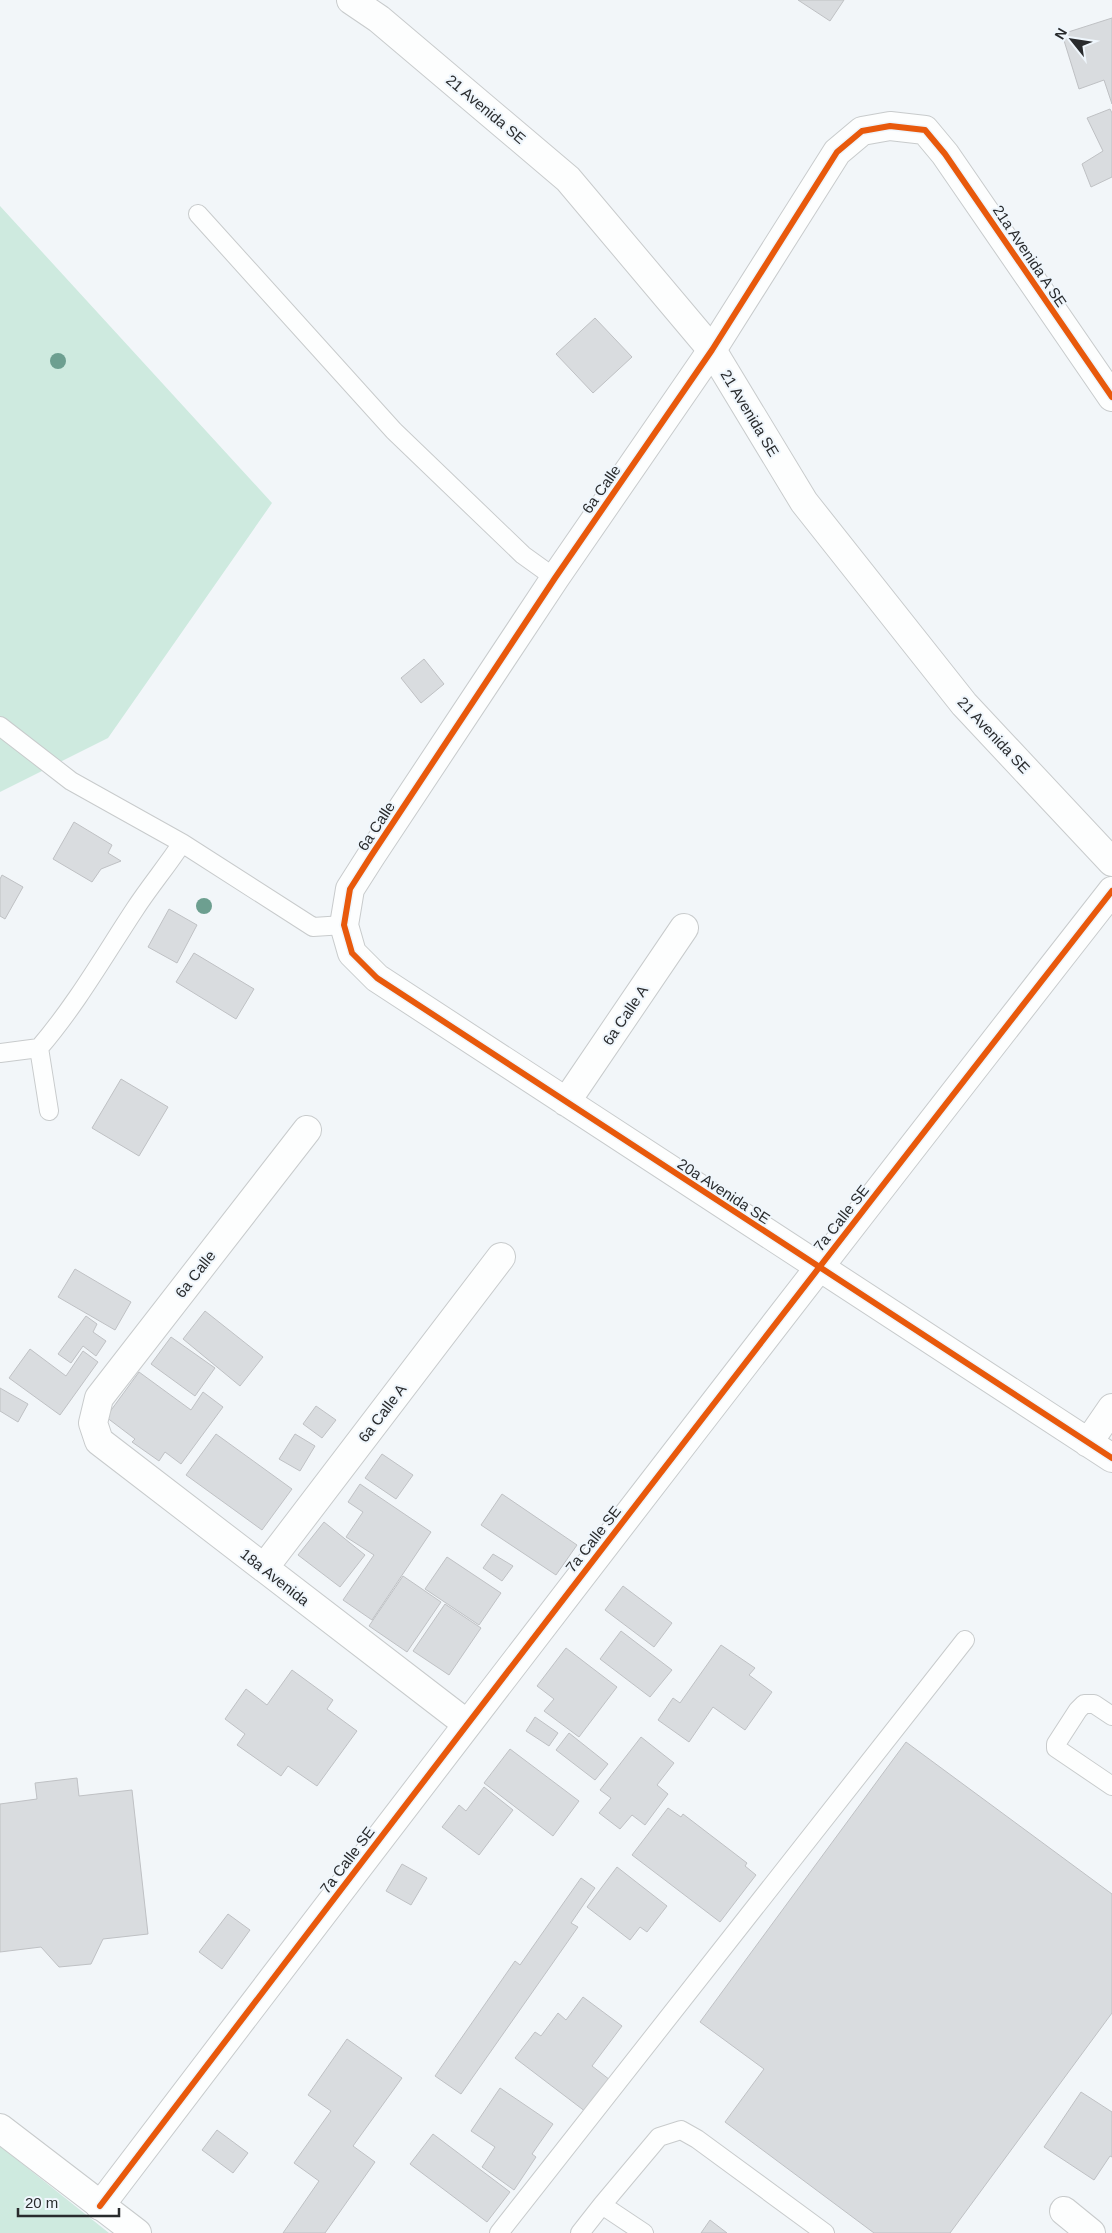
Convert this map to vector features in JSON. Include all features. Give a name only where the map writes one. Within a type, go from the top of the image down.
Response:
[{"type":"street","name":"21 Avenida SE","points":[[351,0],[379,19],[568,179],[712,350],[804,502],[964,704],[1112,862]]},
{"type":"street","name":"6a Calle","points":[[344,925],[350,890],[555,578],[712,350],[837,152],[862,131],[890,126],[925,130]]},
{"type":"street","name":"21a Avenida A SE","points":[[925,130],[945,154],[1112,397]]},
{"type":"street","name":"7a Calle SE","points":[[100,2206],[467,1724],[818,1268],[1112,891]]},
{"type":"street","name":"20a Avenida SE","points":[[344,925],[352,953],[377,978],[818,1268],[1112,1458]]},
{"type":"street","name":"6a Calle A","points":[[566,1102],[684,928]]},
{"type":"street","name":"6a Calle","points":[[93,1423],[99,1398],[308,1130]]},
{"type":"street","name":"6a Calle A","points":[[264,1568],[501,1257]]},
{"type":"street","points":[[1088,1443],[1112,1408]]},
{"type":"street","name":"18a Avenida","points":[[93,1423],[99,1441],[467,1724]]},
{"type":"street","points":[[0,2128],[137,2233]]},
{"type":"street","points":[[1064,2211],[1091,2233]]},
{"type":"lane","points":[[198,214],[394,431],[523,554],[555,578]]},
{"type":"lane","points":[[0,726],[71,781],[182,843],[313,927],[344,925]]},
{"type":"lane","points":[[0,1052],[39,1048],[66,1017],[136,906],[164,871],[182,843]]},
{"type":"lane","points":[[39,1048],[49,1111]]},
{"type":"lane","points":[[499,2233],[965,1640]]},
{"type":"lane","points":[[1112,1716],[1094,1704],[1084,1704],[1056,1744],[1056,1748],[1112,1786]]},
{"type":"lane","points":[[580,2233],[658,2137],[682,2130],[697,2139],[824,2233]]},
{"type":"lane","points":[[602,2205],[644,2233]]},
{"type":"green space","points":[[0,206],[272,503],[108,738],[0,792]]},
{"type":"green space","points":[[0,2146],[109,2233],[0,2233]]},
{"type":"building","points":[[798,0],[844,0],[830,21]]},
{"type":"building","points":[[1112,18],[1112,104],[1104,80],[1079,89],[1062,34]]},
{"type":"building","points":[[1110,109],[1112,113],[1112,177],[1091,187],[1082,164],[1103,151],[1087,118]]},
{"type":"building","points":[[595,318],[632,357],[593,393],[556,354]]},
{"type":"building","points":[[424,659],[444,684],[421,703],[401,678]]},
{"type":"building","points":[[74,822],[112,845],[108,853],[121,861],[101,869],[92,882],[53,859]]},
{"type":"building","points":[[2,875],[23,887],[5,919],[0,916],[0,879]]},
{"type":"building","points":[[169,909],[197,925],[177,963],[148,947]]},
{"type":"building","points":[[194,953],[254,989],[236,1019],[176,982]]},
{"type":"building","points":[[121,1079],[168,1107],[139,1156],[92,1128]]},
{"type":"building","points":[[75,1269],[131,1302],[115,1330],[58,1297]]},
{"type":"building","points":[[205,1311],[263,1357],[240,1386],[183,1339]]},
{"type":"building","points":[[86,1316],[97,1324],[93,1332],[106,1341],[96,1356],[83,1346],[71,1363],[58,1354]]},
{"type":"building","points":[[171,1337],[215,1368],[195,1396],[151,1364]]},
{"type":"building","points":[[30,1349],[66,1376],[83,1351],[98,1362],[60,1415],[9,1378]]},
{"type":"building","points":[[139,1372],[191,1410],[203,1392],[223,1407],[181,1464],[165,1452],[159,1461],[132,1442],[135,1439],[106,1417]]},
{"type":"building","points":[[0,1388],[28,1404],[18,1422],[0,1411]]},
{"type":"building","points":[[316,1406],[336,1420],[322,1438],[303,1424]]},
{"type":"building","points":[[216,1434],[292,1489],[262,1530],[186,1475]]},
{"type":"building","points":[[295,1434],[315,1446],[300,1471],[279,1459]]},
{"type":"building","points":[[382,1454],[413,1475],[396,1499],[365,1478]]},
{"type":"building","points":[[360,1484],[431,1532],[372,1620],[343,1600],[374,1555],[346,1537],[363,1512],[348,1502]]},
{"type":"building","points":[[502,1494],[577,1545],[556,1575],[481,1525]]},
{"type":"building","points":[[324,1522],[365,1555],[340,1587],[298,1555]]},
{"type":"building","points":[[493,1554],[513,1566],[502,1581],[483,1568]]},
{"type":"building","points":[[447,1557],[501,1593],[479,1625],[425,1589]]},
{"type":"building","points":[[403,1576],[441,1602],[407,1652],[369,1626]]},
{"type":"building","points":[[623,1586],[672,1623],[654,1647],[605,1610]]},
{"type":"building","points":[[445,1604],[481,1628],[449,1675],[413,1651]]},
{"type":"building","points":[[621,1631],[672,1670],[650,1697],[600,1659]]},
{"type":"building","points":[[721,1645],[755,1668],[749,1675],[772,1692],[745,1730],[713,1707],[689,1742],[658,1720],[673,1698],[680,1703]]},
{"type":"building","points":[[566,1648],[617,1687],[579,1737],[544,1711],[554,1699],[537,1686]]},
{"type":"building","points":[[292,1670],[333,1700],[327,1709],[357,1731],[317,1786],[288,1766],[281,1776],[237,1745],[245,1734],[225,1719],[246,1689],[267,1705]]},
{"type":"building","points":[[535,1717],[558,1733],[549,1746],[526,1731]]},
{"type":"building","points":[[569,1733],[608,1764],[595,1780],[556,1750]]},
{"type":"building","points":[[641,1737],[674,1763],[657,1785],[668,1794],[645,1825],[632,1815],[620,1829],[599,1813],[611,1798],[600,1790]]},
{"type":"building","points":[[906,1742],[1112,1894],[1112,2013],[950,2233],[874,2233],[725,2122],[764,2069],[700,2022]]},
{"type":"building","points":[[510,1749],[579,1801],[553,1836],[484,1783]]},
{"type":"building","points":[[77,1778],[79,1796],[132,1790],[148,1934],[103,1939],[91,1964],[59,1967],[41,1947],[0,1952],[0,1804],[37,1799],[35,1783]]},
{"type":"building","points":[[484,1787],[513,1810],[479,1855],[442,1827],[459,1805],[466,1811]]},
{"type":"building","points":[[668,1808],[681,1817],[683,1814],[747,1863],[745,1866],[756,1875],[720,1922],[632,1855]]},
{"type":"building","points":[[402,1864],[427,1878],[411,1905],[386,1891]]},
{"type":"building","points":[[617,1867],[667,1906],[647,1932],[640,1927],[630,1940],[587,1907]]},
{"type":"building","points":[[581,1878],[595,1888],[571,1923],[578,1927],[461,2094],[435,2076],[515,1961],[520,1965]]},
{"type":"building","points":[[228,1914],[250,1930],[222,1969],[199,1952]]},
{"type":"building","points":[[583,1997],[622,2026],[592,2066],[610,2080],[586,2112],[515,2058],[535,2032],[541,2036],[558,2013],[566,2020]]},
{"type":"building","points":[[347,2039],[402,2078],[353,2146],[375,2162],[325,2233],[283,2233],[319,2181],[294,2163],[331,2111],[308,2095]]},
{"type":"building","points":[[500,2088],[553,2124],[532,2154],[536,2157],[514,2190],[482,2167],[495,2147],[471,2131]]},
{"type":"building","points":[[1081,2092],[1112,2112],[1112,2157],[1110,2156],[1094,2180],[1044,2147]]},
{"type":"building","points":[[217,2130],[248,2153],[233,2173],[202,2150]]},
{"type":"building","points":[[433,2134],[510,2192],[487,2222],[410,2164]]},
{"type":"building","points":[[710,2220],[727,2233],[701,2233]]},
{"type":"cycle path","points":[[1112,397],[945,154],[925,130],[890,126],[862,131],[837,152],[712,350],[555,578],[371,856],[350,889],[344,925],[352,953],[377,978],[1112,1458]]},
{"type":"cycle path","points":[[100,2206],[857,1218],[1112,891]]}]
